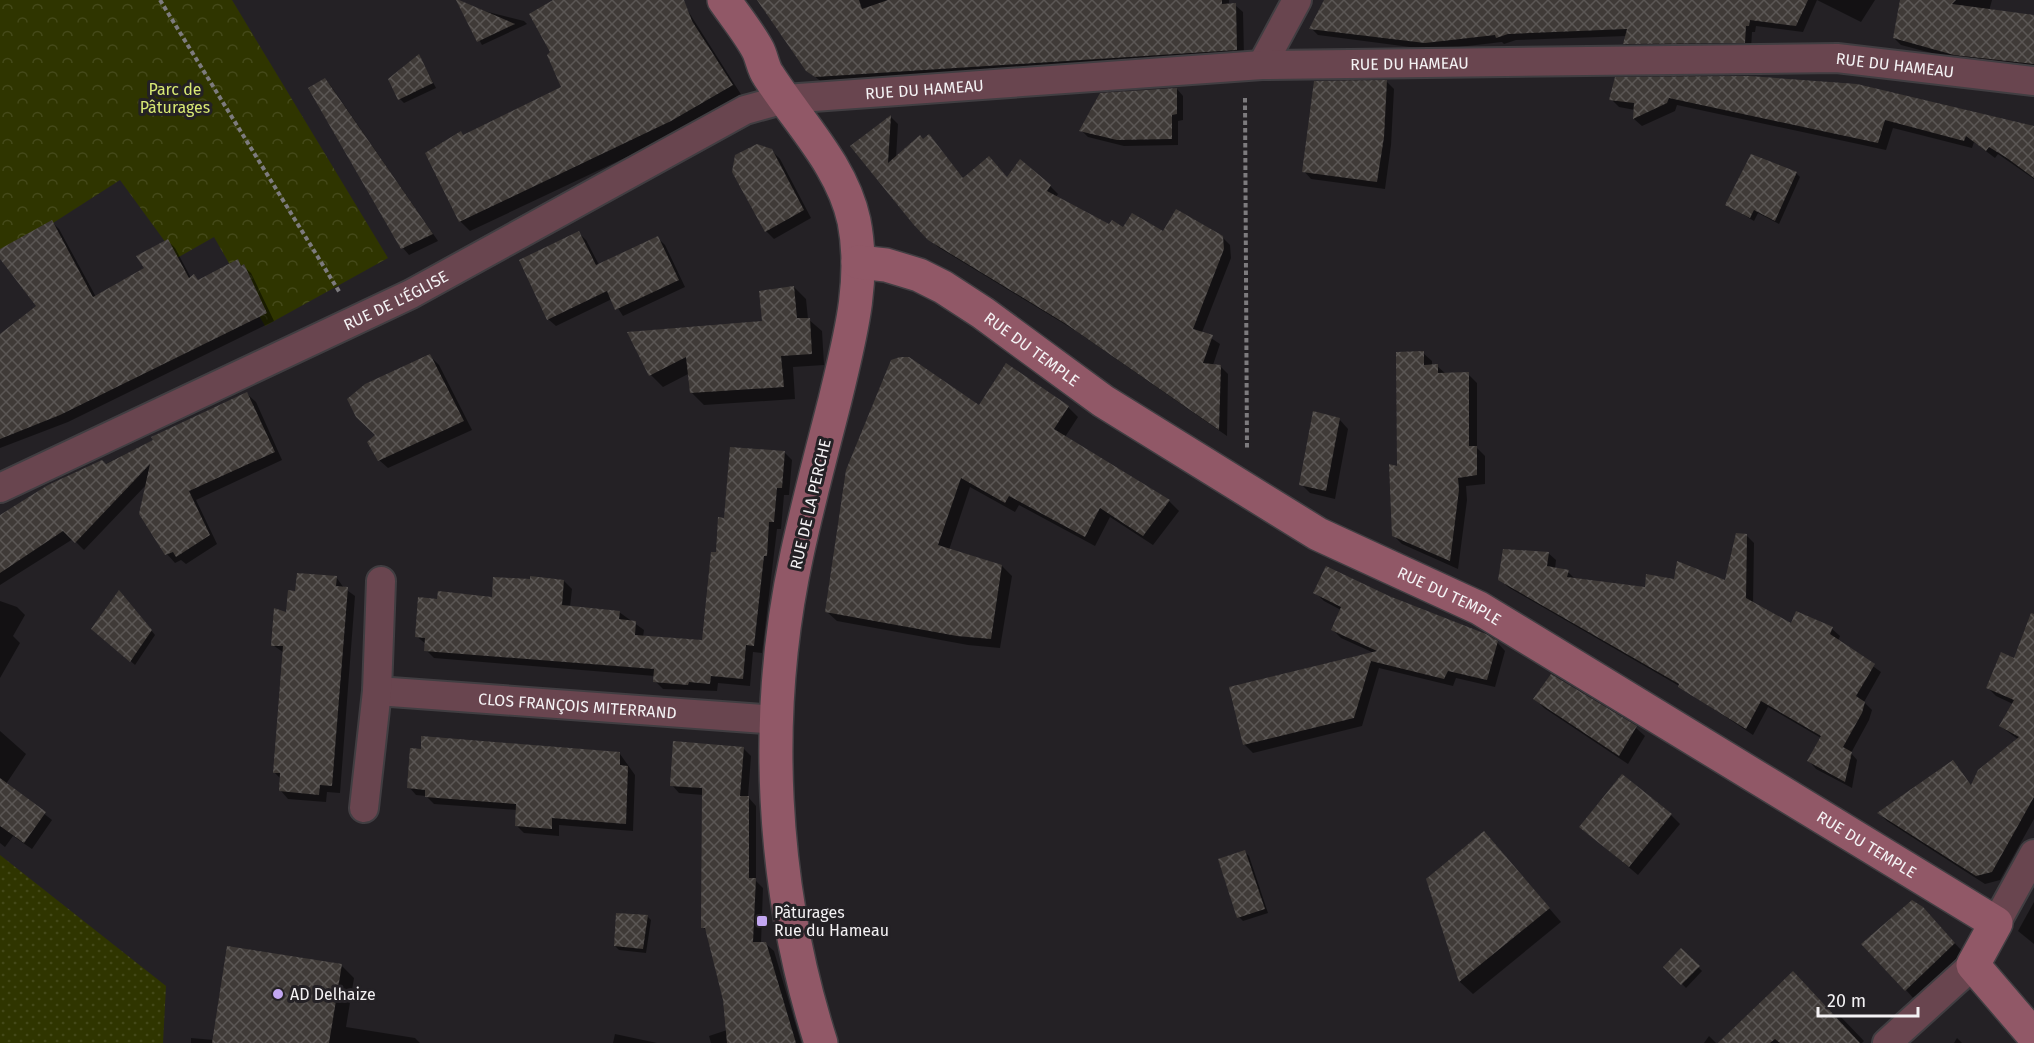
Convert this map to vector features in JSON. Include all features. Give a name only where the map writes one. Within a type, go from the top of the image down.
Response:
[{"type":"street","name":"RUE DE LA PERCHE","points":[[724,0],[758,50],[766,72],[842,186],[853,219],[858,262],[857,296],[851,335],[791,585],[785,620],[777,720],[783,870],[795,942],[821,1043]]},
{"type":"street","points":[[1262,65],[1297,0]]},
{"type":"street","name":"RUE DU HAMEAU","points":[[785,99],[1262,65],[1837,58],[2034,81]]},
{"type":"street","name":"RUE DE L'ÉGLISE","points":[[0,488],[411,294],[745,110],[785,99]]},
{"type":"street","name":"RUE DU TEMPLE","points":[[858,262],[886,265],[919,275],[943,287],[983,313],[1103,401],[1318,534],[1479,608],[1996,923]]},
{"type":"street","points":[[364,808],[377,691],[381,581]]},
{"type":"street","name":"CLOS FRANÇOIS MITERRAND","points":[[377,691],[777,720]]},
{"type":"street","points":[[1887,1043],[1972,965],[2034,854]]},
{"type":"street","points":[[1972,965],[2034,1036]]},
{"type":"path","points":[[160,0],[356,319]]},
{"type":"path","points":[[1247,490],[1245,99],[1262,65]]},
{"type":"green space","name":"Parc de Pâturages","points":[[0,0],[232,0],[388,258],[265,326],[214,237],[177,258],[120,180],[0,257]]},
{"type":"green space","points":[[0,855],[166,986],[163,1043],[0,1043]]},
{"type":"building","points":[[456,0],[459,0],[515,24],[477,42]]},
{"type":"building","points":[[553,0],[684,0],[692,21],[733,85],[671,121],[459,222],[425,153],[461,131],[463,135],[561,87],[547,55],[550,52],[529,14]]},
{"type":"building","points":[[757,0],[859,0],[862,9],[888,0],[1222,0],[1222,4],[1236,3],[1237,50],[815,77],[806,71]]},
{"type":"building","points":[[1324,0],[1808,0],[1796,26],[1750,20],[1749,26],[1746,26],[1745,43],[1623,44],[1627,29],[1508,34],[1496,38],[1495,35],[1425,43],[1309,29]]},
{"type":"building","points":[[1900,0],[1956,0],[1952,4],[2034,15],[2034,64],[1954,55],[1893,38]]},
{"type":"building","points":[[419,54],[433,83],[398,100],[388,79]]},
{"type":"building","points":[[1749,76],[1857,84],[2034,126],[2034,178],[2007,158],[1989,147],[1986,151],[1966,136],[1964,141],[1885,120],[1878,143],[1669,98],[1667,103],[1633,119],[1634,103],[1609,100],[1615,77]]},
{"type":"building","points":[[325,78],[433,234],[401,249],[308,88]]},
{"type":"building","points":[[1387,80],[1384,137],[1377,182],[1302,172],[1314,81]]},
{"type":"building","points":[[1177,88],[1177,114],[1172,115],[1172,139],[1117,140],[1079,131],[1100,93]]},
{"type":"building","points":[[891,115],[888,163],[920,135],[923,139],[929,134],[963,178],[989,156],[1007,177],[1020,159],[1051,185],[1047,191],[1109,224],[1112,220],[1123,227],[1132,213],[1163,231],[1176,209],[1223,236],[1224,249],[1193,329],[1213,335],[1203,363],[1221,365],[1219,430],[1066,324],[928,240],[850,146]]},
{"type":"building","points":[[757,144],[772,149],[804,210],[765,232],[732,172],[735,155]]},
{"type":"building","points":[[1751,154],[1797,172],[1775,221],[1754,210],[1750,218],[1725,205]]},
{"type":"building","points":[[52,220],[93,297],[144,268],[136,256],[168,239],[189,278],[194,274],[198,280],[238,259],[241,266],[244,264],[267,313],[60,415],[0,439],[0,334],[36,306],[0,259],[0,249]]},
{"type":"building","points":[[579,231],[596,265],[658,236],[679,280],[615,310],[607,291],[547,320],[519,260]]},
{"type":"building","points":[[794,286],[797,318],[810,318],[812,354],[781,356],[784,387],[690,393],[686,357],[649,376],[627,332],[762,321],[759,291]]},
{"type":"building","points":[[1424,351],[1424,365],[1438,364],[1438,373],[1469,372],[1469,446],[1477,446],[1477,475],[1458,478],[1459,490],[1450,561],[1392,536],[1389,464],[1397,466],[1396,352]]},
{"type":"building","points":[[430,354],[464,421],[378,461],[367,442],[375,435],[356,417],[347,399],[365,384]]},
{"type":"building","points":[[909,357],[979,405],[1006,363],[1069,406],[1054,429],[1170,500],[1143,536],[1100,508],[1085,537],[1009,496],[1005,503],[961,478],[938,545],[1002,565],[991,639],[957,636],[825,612],[846,470],[891,360]]},
{"type":"building","points":[[247,392],[275,452],[189,491],[210,535],[176,557],[173,552],[165,555],[139,514],[150,464],[75,543],[63,531],[0,573],[0,515],[48,485],[102,460],[106,464],[153,440],[151,437]]},
{"type":"building","points":[[1313,411],[1340,418],[1326,491],[1299,485]]},
{"type":"building","points":[[730,447],[785,451],[782,488],[777,488],[774,522],[769,522],[767,556],[764,556],[754,646],[746,645],[743,679],[711,676],[710,684],[689,682],[688,685],[653,682],[654,669],[424,651],[425,638],[415,637],[418,597],[437,599],[438,591],[492,597],[493,577],[530,579],[530,576],[564,580],[562,605],[620,611],[619,619],[636,621],[635,635],[702,640],[711,552],[716,552],[718,517],[724,518]]},
{"type":"building","points":[[1736,533],[1747,534],[1746,598],[1791,623],[1796,611],[1833,627],[1830,634],[1875,664],[1856,696],[1865,702],[1862,713],[1843,747],[1852,752],[1845,782],[1807,761],[1821,736],[1761,701],[1746,729],[1678,687],[1679,684],[1498,580],[1503,549],[1549,552],[1547,566],[1569,570],[1567,577],[1645,587],[1646,574],[1674,579],[1677,561],[1725,580]]},
{"type":"building","points":[[1326,566],[1389,596],[1486,634],[1498,641],[1487,680],[1448,671],[1444,679],[1371,661],[1354,718],[1243,745],[1229,687],[1377,651],[1331,630],[1341,607],[1313,593]]},
{"type":"building","points":[[297,573],[337,576],[336,586],[348,587],[332,786],[320,785],[319,795],[279,791],[280,773],[273,773],[283,646],[271,646],[274,608],[286,612],[288,590],[295,591]]},
{"type":"building","points":[[119,590],[152,630],[130,662],[91,629]]},
{"type":"building","points":[[2031,613],[2034,614],[2034,797],[1992,872],[1976,876],[1877,813],[1953,760],[1971,785],[1978,770],[2019,737],[1999,726],[2014,700],[1986,688],[2001,652],[2014,658]]},
{"type":"building","points":[[1551,674],[1637,726],[1619,756],[1533,699]]},
{"type":"building","points":[[421,736],[620,752],[620,765],[628,766],[626,824],[552,818],[552,829],[515,826],[516,804],[425,797],[425,790],[407,788],[410,748],[421,749]]},
{"type":"building","points":[[673,741],[744,747],[740,796],[749,796],[749,878],[756,878],[753,942],[766,942],[796,1043],[727,1043],[723,1000],[705,928],[701,928],[702,788],[670,786]]},
{"type":"building","points":[[1622,774],[1672,814],[1629,867],[1579,827]]},
{"type":"building","points":[[0,778],[46,812],[24,843],[0,826]]},
{"type":"building","points":[[1484,831],[1550,908],[1459,982],[1426,879]]},
{"type":"building","points":[[1245,850],[1265,909],[1237,918],[1218,859]]},
{"type":"building","points":[[1912,900],[1923,907],[1955,943],[1905,991],[1861,944]]},
{"type":"building","points":[[616,913],[648,915],[643,949],[614,946]]},
{"type":"building","name":"AD Delhaize","points":[[227,946],[342,964],[329,1043],[212,1043]]},
{"type":"building","points":[[1681,948],[1700,966],[1681,985],[1663,967]]},
{"type":"building","points":[[1793,971],[1860,1043],[1780,1043],[1775,1039],[1770,1043],[1718,1043]]},
{"type":"place","name":"Pâturages Rue du Hameau","points":[[762,921]]},
{"type":"place","name":"AD Delhaize","points":[[278,994]]}]
